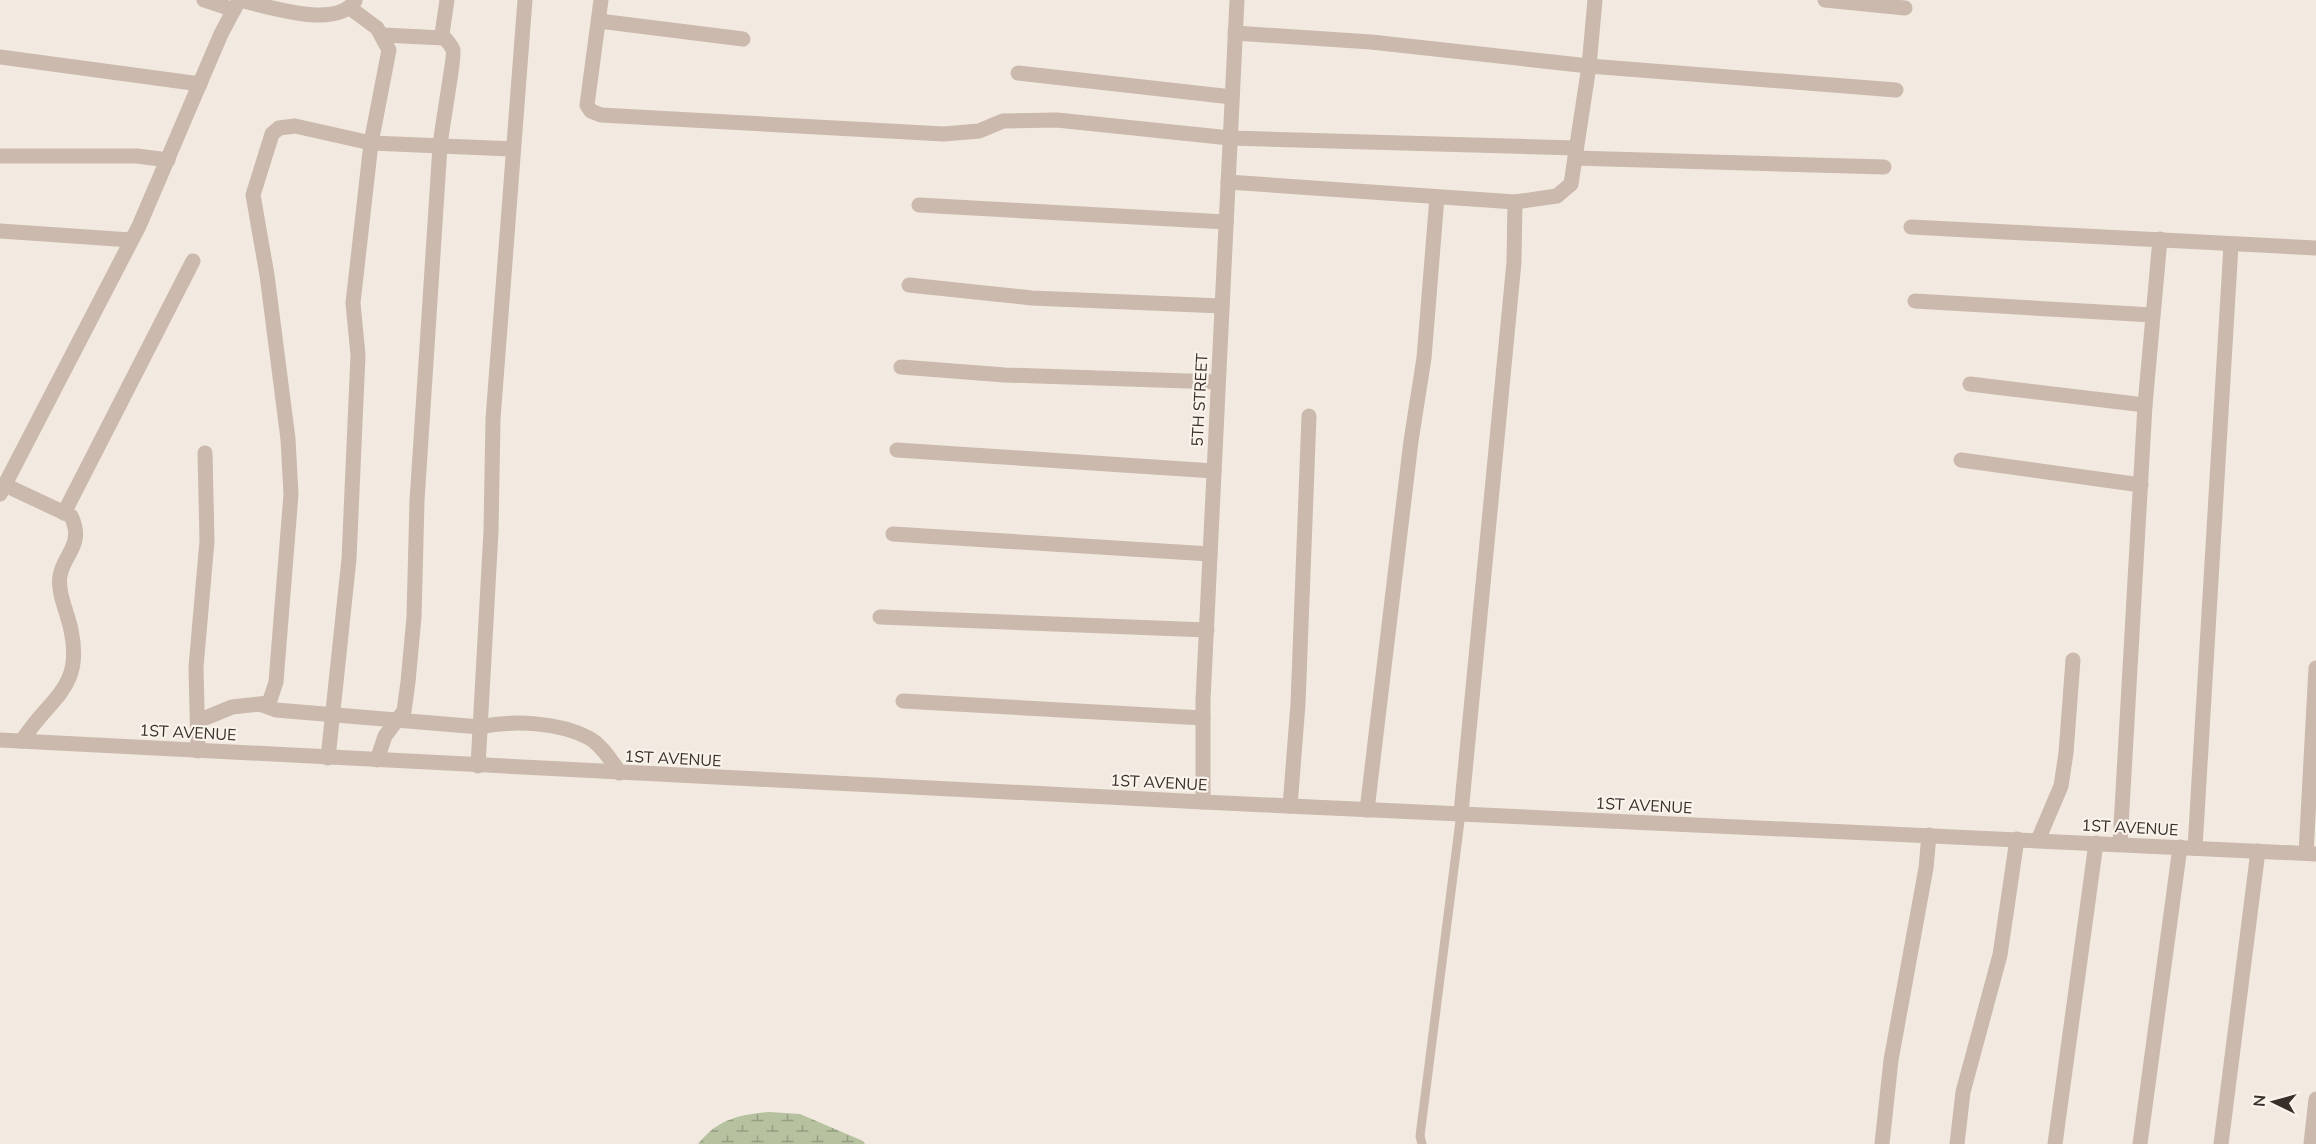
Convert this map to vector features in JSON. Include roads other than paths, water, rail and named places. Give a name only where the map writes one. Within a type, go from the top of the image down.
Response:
[{"type":"street","points":[[204,0],[332,15],[353,4],[383,35],[389,50],[371,143],[353,303],[358,355],[349,559],[328,758]]},
{"type":"street","points":[[376,760],[385,736],[405,704],[414,617],[418,489],[440,146],[444,106],[454,57],[453,50],[444,38],[441,26],[447,0]]},
{"type":"street","points":[[478,766],[491,531],[493,419],[525,0]]},
{"type":"street","points":[[601,0],[587,105],[597,115],[953,135],[979,131],[1003,121],[1057,120],[1230,138],[1884,167]]},
{"type":"street","name":"5TH STREET","points":[[1203,802],[1203,718],[1237,0]]},
{"type":"street","points":[[1228,182],[1515,202],[1557,196],[1571,184],[1589,66],[1595,0]]},
{"type":"street","points":[[1825,0],[1905,8]]},
{"type":"street","points":[[22,741],[35,720],[66,687],[71,676],[74,658],[73,636],[59,584],[60,574],[69,558],[74,536],[74,522],[64,513],[3,490],[131,240],[237,3]]},
{"type":"street","points":[[599,21],[743,39]]},
{"type":"street","points":[[1235,33],[1371,42],[1589,66],[1896,90]]},
{"type":"street","points":[[383,35],[444,38]]},
{"type":"street","points":[[0,57],[200,84]]},
{"type":"street","points":[[1018,73],[1232,97]]},
{"type":"street","points":[[262,705],[273,698],[276,682],[291,494],[288,439],[267,275],[255,203],[255,187],[272,134],[279,128],[295,126],[371,143],[513,149]]},
{"type":"street","points":[[0,156],[137,156],[168,160]]},
{"type":"street","points":[[1367,810],[1411,441],[1424,358],[1437,197]]},
{"type":"street","points":[[1461,813],[1514,262],[1515,202]]},
{"type":"street","points":[[920,205],[1226,222]]},
{"type":"street","points":[[1911,227],[2160,238],[2231,245],[2316,248]]},
{"type":"street","points":[[0,231],[131,240]]},
{"type":"street","points":[[2120,844],[2145,405],[2160,238]]},
{"type":"street","points":[[2140,1144],[2187,847],[2231,245]]},
{"type":"street","points":[[64,513],[193,261]]},
{"type":"street","points":[[909,285],[1032,298],[1222,306]]},
{"type":"street","points":[[1915,301],[2152,315]]},
{"type":"street","points":[[900,367],[1005,375],[1218,382]]},
{"type":"street","points":[[1970,384],[2145,405]]},
{"type":"street","points":[[1290,806],[1300,656],[1309,416]]},
{"type":"street","points":[[897,450],[1214,471]]},
{"type":"street","points":[[198,751],[196,667],[207,541],[205,453]]},
{"type":"street","points":[[1961,460],[2141,485]]},
{"type":"street","points":[[893,534],[1210,554]]},
{"type":"street","points":[[880,617],[1207,630]]},
{"type":"street","points":[[2038,840],[2061,786],[2066,753],[2073,660]]},
{"type":"street","points":[[2311,854],[2316,668]]},
{"type":"street","points":[[903,701],[1203,718]]},
{"type":"street","points":[[198,721],[232,707],[262,705],[276,710],[480,727],[498,723],[556,727],[591,739],[620,773]]},
{"type":"street","name":"1ST AVENUE","points":[[0,740],[1203,802],[2311,854]]},
{"type":"street","points":[[1882,1144],[1891,1060],[1926,868],[1929,835]]},
{"type":"street","points":[[1957,1144],[1963,1092],[2000,956],[2017,839]]},
{"type":"street","points":[[2055,1144],[2097,843]]},
{"type":"street","points":[[2221,1144],[2258,851]]},
{"type":"street","points":[[2311,1144],[2316,1099]]},
{"type":"lane","points":[[1422,1144],[1420,1136],[1461,813]]}]
